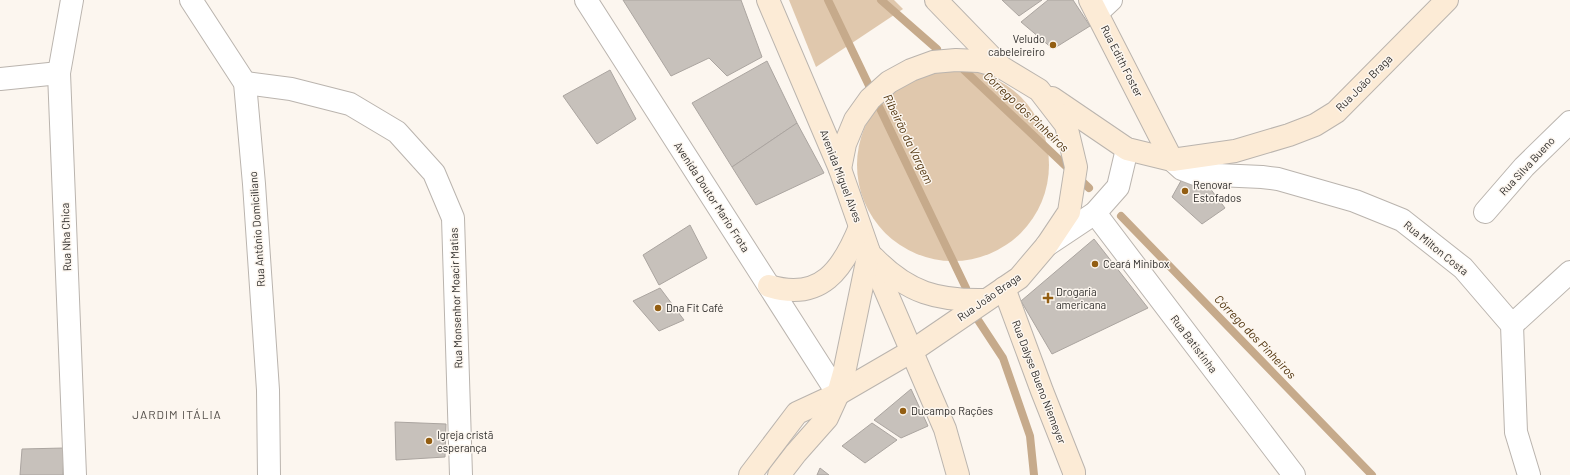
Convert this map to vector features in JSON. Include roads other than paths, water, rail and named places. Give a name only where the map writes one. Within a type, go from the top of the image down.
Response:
[{"type":"main road","name":"Avenida Miguel Alves","points":[[768,0],[840,169],[869,252],[945,429],[958,475]]},
{"type":"main road","points":[[936,0],[1001,67]]},
{"type":"main road","name":"Rua João Braga","points":[[1172,160],[1235,151],[1315,125],[1336,112],[1447,0]]},
{"type":"main road","name":"Rua Edith Foster","points":[[1099,4],[1153,123],[1172,160]]},
{"type":"main road","name":"Rua João Braga","points":[[750,475],[797,413],[838,394],[912,351],[1011,283],[1047,245],[1069,212],[1076,167],[1066,125],[1039,90],[1001,67],[979,61],[956,60],[934,62],[912,70],[889,82],[870,99],[855,120],[845,144],[840,169]]},
{"type":"main road","points":[[1039,90],[1127,148],[1172,160]]},
{"type":"main road","points":[[1127,148],[1148,136],[1153,123]]},
{"type":"main road","points":[[769,286],[782,290],[800,290],[826,280],[839,268],[851,248],[860,226]]},
{"type":"main road","points":[[869,252],[883,267],[918,291],[958,300],[985,300]]},
{"type":"main road","points":[[779,475],[827,418],[838,394],[844,373],[869,252]]},
{"type":"main road","name":"Rua Dalyse Bueno Niemeyer","points":[[1011,283],[1042,391],[1075,474]]},
{"type":"street","name":"Rua Nha Chica","points":[[72,0],[59,74],[75,475]]},
{"type":"street","name":"Rua Antônio Domiciliano","points":[[191,0],[246,83],[268,390],[269,475]]},
{"type":"street","name":"Avenida Doutor Mario Frota","points":[[586,0],[838,394]]},
{"type":"street","points":[[0,79],[59,74]]},
{"type":"street","name":"Rua Monsenhor Moacir Matias","points":[[246,83],[291,89],[350,104],[397,132],[434,173],[453,218],[461,475]]},
{"type":"street","name":"Rua Silva Bueno","points":[[1485,212],[1524,167],[1570,122]]},
{"type":"street","points":[[1047,245],[1095,213],[1118,187],[1127,148]]},
{"type":"street","name":"Rua Milton Costa","points":[[1172,160],[1182,169],[1195,174],[1278,179],[1355,201],[1402,220],[1463,268],[1512,325]]},
{"type":"street","name":"Rua Batistinha","points":[[1095,213],[1294,475]]},
{"type":"street","points":[[1529,475],[1516,432],[1512,325],[1570,272]]},
{"type":"waterway","name":"Ribeirão da Vargem","points":[[828,0],[966,288]]},
{"type":"waterway","name":"Córrego dos Pinheiros","points":[[881,0],[937,49]]},
{"type":"waterway","name":"Córrego dos Pinheiros","points":[[964,70],[1089,188]]},
{"type":"waterway","name":"Córrego dos Pinheiros","points":[[1121,216],[1372,475]]},
{"type":"waterway","name":"Ribeirão da Vargem","points":[[978,320],[1003,358],[1030,436],[1034,475]]},
{"type":"place","name":"Veludo cabeleireiro","points":[[1053,45]]},
{"type":"place","name":"Renovar Estofados","points":[[1185,191]]},
{"type":"place","name":"Ceará Minibox","points":[[1095,264]]},
{"type":"place","name":"Drogaria americana","points":[[1048,298]]},
{"type":"place","name":"Dna Fit Café","points":[[658,308]]},
{"type":"place","name":"Ducampo Rações","points":[[903,411]]},
{"type":"place","name":"Igreja cristã esperança","points":[[429,441]]},
{"type":"district","name":"JARDIM ITÁLIA","points":[[177,415]]}]
